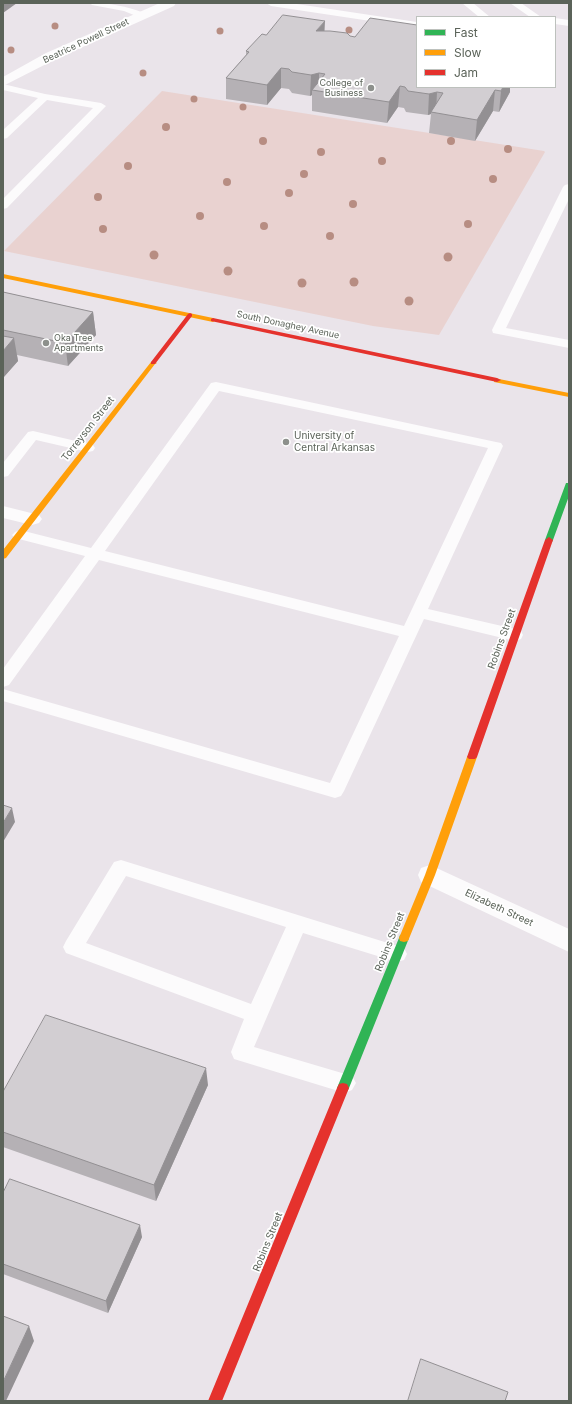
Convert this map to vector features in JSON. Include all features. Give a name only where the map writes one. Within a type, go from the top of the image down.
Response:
[{"type":"street","name":"Beatrice Powell Street","points":[[5,81],[51,56],[170,3]]},
{"type":"street","name":"South Donaghey Avenue","points":[[3,276],[569,395]]},
{"type":"street","name":"Torreyson Street","points":[[3,556],[190,315]]},
{"type":"street","name":"Robins Street","points":[[215,1401],[430,875],[569,485]]},
{"type":"street","points":[[3,512],[32,519]]},
{"type":"street","name":"Elizabeth Street","points":[[430,875],[569,941]]},
{"type":"lane","points":[[95,3],[126,9],[141,15]]},
{"type":"lane","points":[[271,3],[416,25]]},
{"type":"lane","points":[[467,3],[484,16]]},
{"type":"lane","points":[[515,3],[534,16]]},
{"type":"lane","points":[[556,21],[569,23]]},
{"type":"lane","points":[[3,206],[101,106],[45,97],[5,81]]},
{"type":"lane","points":[[3,136],[45,97]]},
{"type":"lane","points":[[569,187],[498,330],[569,344]]},
{"type":"lane","points":[[3,681],[216,386],[496,446],[335,791],[3,695]]},
{"type":"lane","points":[[3,473],[33,435],[88,448]]},
{"type":"lane","points":[[20,536],[409,633]]},
{"type":"lane","points":[[419,612],[515,635]]},
{"type":"lane","points":[[256,1015],[73,946],[121,866],[397,954]]},
{"type":"lane","points":[[298,923],[256,1015],[241,1052],[345,1083]]},
{"type":"shaded area","points":[[162,91],[545,152],[439,335],[373,326],[4,251]]},
{"type":"building","points":[[283,15],[325,21],[316,31],[347,33],[350,36],[355,37],[370,18],[416,25],[416,88],[502,88],[501,91],[495,90],[477,120],[431,112],[443,93],[437,92],[429,94],[408,91],[405,87],[400,86],[389,102],[312,90],[325,74],[319,73],[311,75],[292,72],[289,69],[281,68],[267,85],[226,78],[249,52],[246,51],[262,34],[266,35]]},
{"type":"building","points":[[3,292],[93,312],[65,343],[3,330]]},
{"type":"building","points":[[3,336],[14,338],[3,351]]},
{"type":"building","points":[[3,805],[12,808],[3,823]]},
{"type":"building","points":[[46,1015],[206,1068],[154,1185],[3,1132],[3,1092]]},
{"type":"building","points":[[10,1179],[140,1225],[106,1301],[3,1264],[3,1193]]},
{"type":"building","points":[[3,1316],[29,1326],[3,1382]]},
{"type":"building","points":[[421,1359],[508,1392],[505,1401],[408,1401]]},
{"type":"traffic: fast","points":[[549,540],[569,485]]},
{"type":"traffic: fast","points":[[343,1088],[404,938]]},
{"type":"traffic: slow","points":[[3,276],[213,320]]},
{"type":"traffic: slow","points":[[3,556],[153,363]]},
{"type":"traffic: slow","points":[[497,380],[569,395]]},
{"type":"traffic: slow","points":[[404,938],[430,875],[472,757]]},
{"type":"traffic: jam","points":[[153,363],[190,315]]},
{"type":"traffic: jam","points":[[213,320],[497,380]]},
{"type":"traffic: jam","points":[[472,757],[549,540]]},
{"type":"traffic: jam","points":[[215,1401],[343,1088]]},
{"type":"place","name":"College of Business","points":[[371,88]]},
{"type":"place","name":"Oka Tree Apartments","points":[[46,343]]},
{"type":"place","name":"University of Central Arkansas","points":[[286,442]]}]
